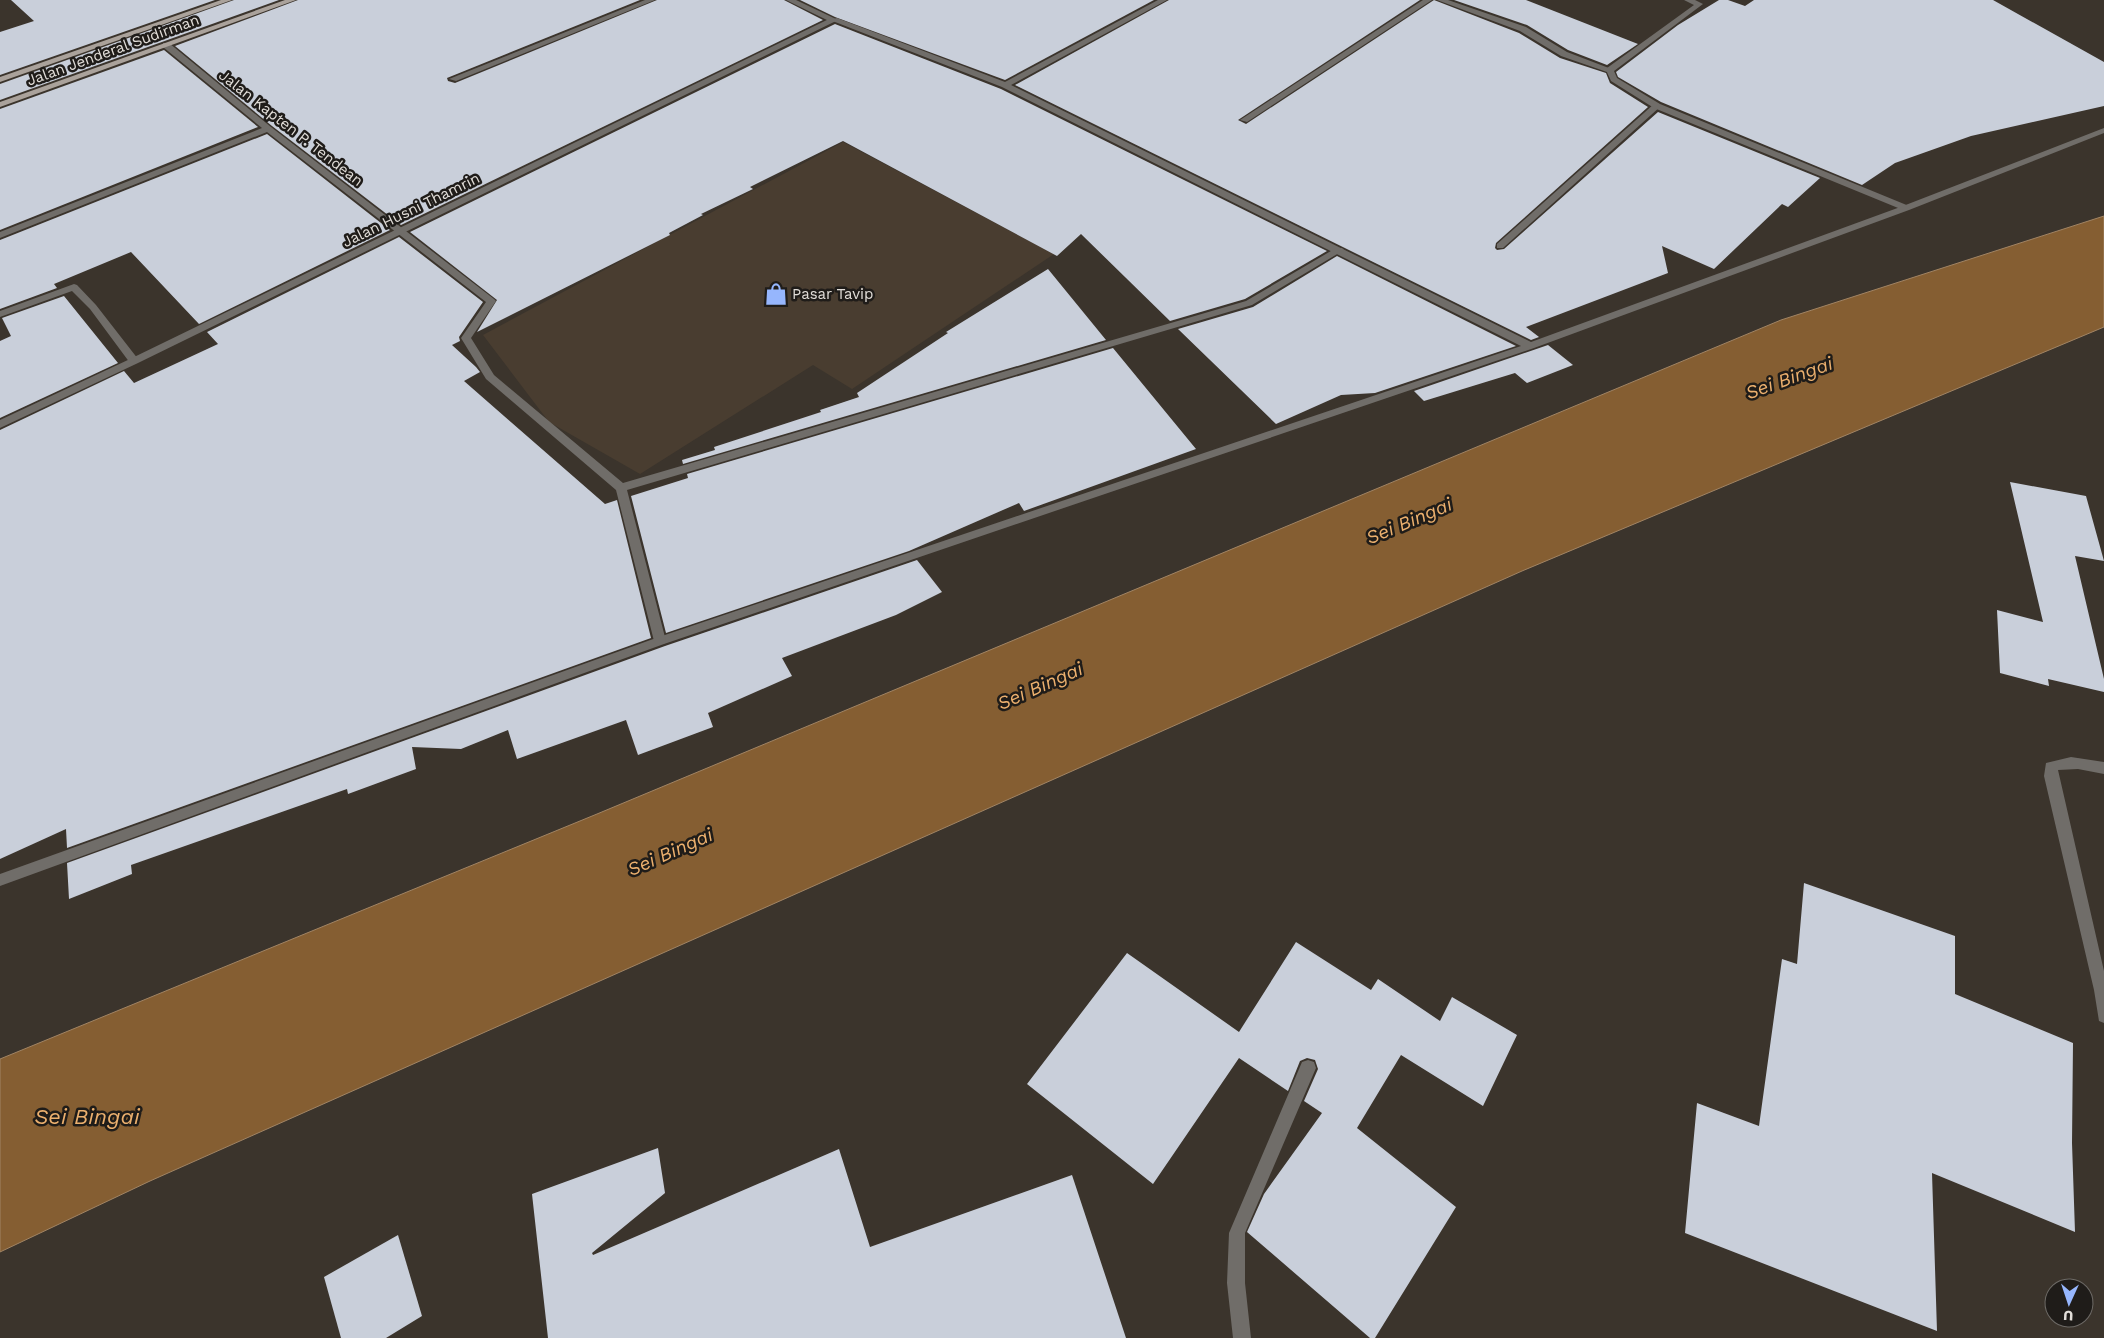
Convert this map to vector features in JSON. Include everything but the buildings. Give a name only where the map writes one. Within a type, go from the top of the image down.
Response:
[{"type":"main road","name":"Jalan Jenderal Sudirman","points":[[0,80],[228,0]]},
{"type":"main road","name":"Jalan Jenderal Sudirman","points":[[0,105],[292,0]]},
{"type":"main road","points":[[25,71],[32,77]]},
{"type":"main road","points":[[40,82],[47,88]]},
{"type":"street","points":[[453,79],[651,0]]},
{"type":"street","points":[[790,0],[834,20],[1005,85],[1530,346]]},
{"type":"street","points":[[1005,85],[1163,0]]},
{"type":"street","points":[[1244,120],[1428,0]]},
{"type":"street","points":[[1441,0],[1523,29],[1564,54],[1610,70],[1614,79],[1657,106],[1906,208]]},
{"type":"street","points":[[1688,0],[1703,2]]},
{"type":"street","points":[[1610,70],[1703,2]]},
{"type":"street","name":"Jalan Husni Thamrin","points":[[0,424],[134,361],[399,230],[834,20]]},
{"type":"street","name":"Jalan Kapten P. Tendean","points":[[166,45],[268,129],[491,301],[466,338],[490,377],[621,488]]},
{"type":"street","points":[[1500,246],[1657,106]]},
{"type":"street","points":[[0,235],[268,129]]},
{"type":"street","points":[[0,880],[660,641],[1530,346],[1906,208],[2104,130]]},
{"type":"street","points":[[660,641],[621,488],[1249,303],[1340,250]]},
{"type":"street","points":[[0,314],[74,287],[93,307],[134,361]]},
{"type":"street","points":[[2104,768],[2069,763],[2051,767],[2051,776],[2101,990],[2104,1016]]},
{"type":"street","points":[[1242,1338],[1236,1284],[1237,1233],[1308,1068]]},
{"type":"shaded area","name":"Pasar Tavip","points":[[843,142],[1054,254],[852,389],[813,365],[640,474],[549,422],[483,335]]},
{"type":"water","name":"Sei Bingai","points":[[2104,216],[2104,327],[1522,571],[150,1181],[0,1252],[0,1059],[597,814],[1781,320]]},
{"type":"place","name":"Pasar Tavip","points":[[776,294]]}]
